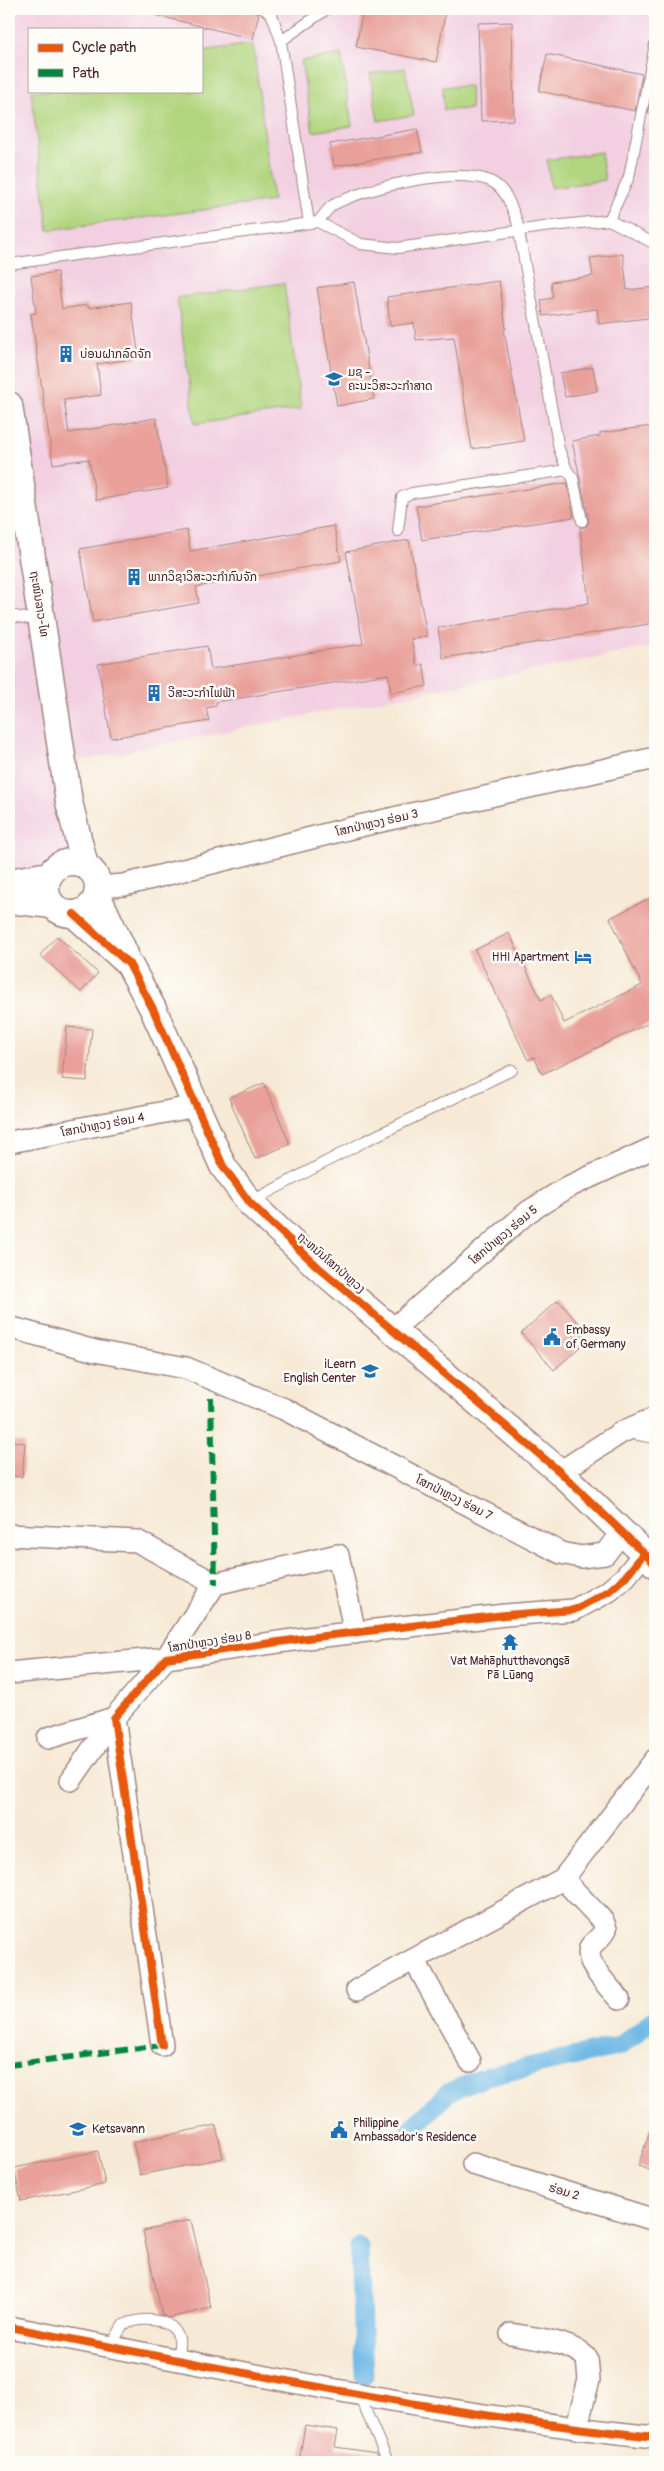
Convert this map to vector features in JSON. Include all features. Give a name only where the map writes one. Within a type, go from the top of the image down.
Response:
[{"type":"street","name":"ຖະໜົນລາວ-ໄທ","points":[[9,406],[69,802],[78,878],[46,890],[63,910]]},
{"type":"street","name":"ໂສກປ່າຫຼວງ ຮ່ອມ 3","points":[[78,878],[124,885],[352,828],[655,758]]},
{"type":"street","points":[[9,882],[78,878]]},
{"type":"street","points":[[9,900],[63,910],[89,908],[78,878]]},
{"type":"street","points":[[78,878],[130,964]]},
{"type":"street","name":"ຖະຫນົນໂສກປ່າຫຼວງ","points":[[63,910],[130,964],[153,1009],[224,1166],[235,1184],[250,1202],[283,1236],[560,1472],[649,1560]]},
{"type":"street","name":"ໂສກປ່າຫຼວງ ຮ່ອມ 4","points":[[10,1142],[196,1106]]},
{"type":"street","name":"ໂສກປ່າຫຼວງ ຮ່ອມ 5","points":[[392,1330],[528,1212],[568,1187],[655,1146]]},
{"type":"street","name":"ໂສກປ່າຫຼວງ ຮ່ອມ 7","points":[[9,1327],[95,1350],[186,1368],[284,1409],[561,1553],[581,1557],[605,1554],[622,1532]]},
{"type":"street","points":[[560,1472],[622,1432],[655,1418]]},
{"type":"street","points":[[9,1535],[137,1541],[215,1584],[338,1555],[355,1633]]},
{"type":"street","name":"ໂສກປ່າຫຼວງ ຮ່ອມ 8","points":[[71,1780],[114,1718],[166,1658],[505,1615],[574,1610],[609,1592],[625,1577],[649,1560]]},
{"type":"street","points":[[9,1673],[166,1658],[215,1584]]},
{"type":"street","points":[[48,1738],[114,1718],[162,2045]]},
{"type":"street","points":[[357,1990],[414,1961],[563,1879],[655,1760]]},
{"type":"street","points":[[563,1879],[603,1921],[606,1929],[602,1937],[591,1946],[589,1954],[591,1963],[619,1999]]},
{"type":"street","points":[[414,1961],[470,2061]]},
{"type":"street","name":"ຮ່ອມ 2","points":[[473,2164],[655,2220]]},
{"type":"street","points":[[9,2327],[359,2395],[576,2429],[655,2437]]},
{"type":"street","points":[[511,2334],[564,2345],[579,2351],[587,2358],[589,2380],[576,2429]]},
{"type":"lane","points":[[264,9],[272,15],[281,41],[313,222]]},
{"type":"lane","points":[[281,41],[327,9]]},
{"type":"lane","points":[[609,220],[629,177],[655,44]]},
{"type":"lane","points":[[9,264],[313,222],[332,206],[365,191],[433,178],[464,176],[490,181],[500,188],[509,201],[519,231],[559,449],[567,470],[573,478],[582,521]]},
{"type":"lane","points":[[313,222],[361,244],[398,248],[609,220],[655,244]]},
{"type":"lane","points":[[398,531],[402,497],[412,493],[567,470]]},
{"type":"lane","points":[[9,615],[42,621]]},
{"type":"lane","points":[[250,1202],[365,1141],[512,1070]]},
{"type":"lane","points":[[622,1432],[655,1438]]},
{"type":"lane","points":[[110,2346],[123,2325],[138,2320],[153,2320],[166,2324],[177,2335],[180,2341],[177,2360]]},
{"type":"lane","points":[[359,2395],[388,2462]]},
{"type":"shaded area","name":"ມຊ - ຄະນະວິສະວະກຳສາດ","points":[[9,9],[655,9],[655,646],[69,763],[16,415],[9,343]]},
{"type":"shaded area","points":[[9,455],[60,770],[71,877],[59,881],[51,898],[9,895]]},
{"type":"green space","points":[[253,44],[273,201],[48,230],[31,92],[202,92],[202,51]]},
{"type":"green space","points":[[341,54],[352,126],[313,132],[301,61]]},
{"type":"green space","points":[[405,68],[414,115],[378,121],[370,74]]},
{"type":"green space","points":[[470,86],[471,109],[444,110],[443,87]]},
{"type":"green space","points":[[601,152],[605,180],[551,188],[547,160]]},
{"type":"green space","points":[[284,283],[301,409],[195,424],[177,298]]},
{"type":"building","points":[[156,9],[245,9],[259,13],[253,39],[155,15]]},
{"type":"building","points":[[363,9],[446,9],[436,62],[356,47]]},
{"type":"building","points":[[512,22],[514,120],[481,121],[478,23]]},
{"type":"building","points":[[547,54],[642,74],[635,111],[539,91]]},
{"type":"building","points":[[655,79],[655,115],[648,114]]},
{"type":"building","points":[[417,129],[422,152],[334,166],[330,144]]},
{"type":"building","points":[[623,254],[627,290],[655,287],[655,317],[599,324],[597,309],[543,316],[541,300],[553,298],[551,282],[593,276],[590,258]]},
{"type":"building","points":[[57,272],[62,309],[88,305],[88,308],[131,302],[139,358],[97,364],[101,395],[64,400],[69,433],[156,418],[168,488],[96,500],[89,459],[53,464],[31,314],[36,313],[31,276]]},
{"type":"building","points":[[499,281],[506,329],[504,330],[524,441],[472,449],[454,337],[416,340],[414,323],[390,326],[387,297]]},
{"type":"building","points":[[354,282],[374,399],[337,406],[317,288]]},
{"type":"building","points":[[593,367],[597,391],[565,397],[560,373]]},
{"type":"building","points":[[652,426],[655,452],[655,501],[651,502],[655,532],[655,623],[443,658],[438,628],[589,603],[580,528],[587,526],[589,520],[572,441],[600,436],[600,433]]},
{"type":"building","points":[[567,483],[574,517],[422,540],[416,506]]},
{"type":"building","points":[[334,526],[341,561],[196,587],[199,603],[93,622],[80,549],[187,530],[190,551]]},
{"type":"building","points":[[409,540],[427,636],[411,639],[417,666],[423,664],[427,686],[391,693],[388,674],[216,702],[216,706],[206,708],[209,721],[111,738],[98,664],[207,646],[211,669],[363,644],[346,552]]},
{"type":"building","points":[[650,898],[655,909],[655,1020],[542,1074],[534,1057],[528,1060],[475,950],[509,933],[541,1000],[551,995],[564,1023],[642,985],[610,918]]},
{"type":"building","points":[[57,936],[98,973],[81,992],[40,955]]},
{"type":"building","points":[[67,1027],[92,1029],[87,1081],[62,1079]]},
{"type":"building","points":[[264,1083],[290,1144],[255,1159],[229,1098]]},
{"type":"building","name":"Embassy of Germany","points":[[558,1300],[586,1332],[575,1341],[580,1347],[554,1370],[521,1333]]},
{"type":"building","points":[[9,1441],[25,1443],[22,1477],[9,1476]]},
{"type":"building","points":[[653,2122],[655,2122],[655,2172],[638,2166]]},
{"type":"building","points":[[216,2125],[223,2158],[140,2175],[133,2142]]},
{"type":"building","points":[[98,2151],[105,2184],[21,2201],[14,2168]]},
{"type":"building","points":[[191,2220],[211,2308],[169,2318],[162,2315],[143,2231]]},
{"type":"building","points":[[305,2425],[338,2430],[335,2447],[377,2453],[381,2462],[299,2462]]},
{"type":"waterway","points":[[408,2132],[449,2092],[488,2076],[620,2046],[655,2018]]},
{"type":"waterway","points":[[359,2247],[364,2376]]},
{"type":"marked path","points":[[211,1398],[215,1584]]},
{"type":"marked path","points":[[9,2065],[162,2045]]},
{"type":"cycle path","points":[[74,914],[129,964],[153,1009],[223,1166],[250,1203],[318,1267],[560,1472],[655,1564]]},
{"type":"cycle path","points":[[162,2045],[114,1718],[166,1658],[307,1638],[505,1615],[574,1610],[609,1591],[625,1577],[643,1555]]},
{"type":"cycle path","points":[[9,2327],[250,2374],[412,2403],[574,2428],[655,2437]]},
{"type":"place","name":"ບ່ອນຝາກລົດຈັກ","points":[[66,354]]},
{"type":"place","name":"ມຊ - ຄະນະວິສະວະກຳສາດ","points":[[334,379]]},
{"type":"place","name":"ພາກວິຊາວິສະວະກຳກົນຈັກ","points":[[134,577]]},
{"type":"place","name":"ວີສະວະກຳໄຟຟ້າ","points":[[154,693]]},
{"type":"place","name":"HHI Apartment","points":[[583,957]]},
{"type":"place","name":"Embassy of Germany","points":[[552,1337]]},
{"type":"place","name":"iLearn English Center","points":[[370,1371]]},
{"type":"place","name":"Vat Mahāphutthavongsā Pā Lūang","points":[[510,1642]]},
{"type":"place","name":"Ketsavann","points":[[78,2129]]},
{"type":"place","name":"Philippine Ambassador's Residence","points":[[339,2130]]}]
